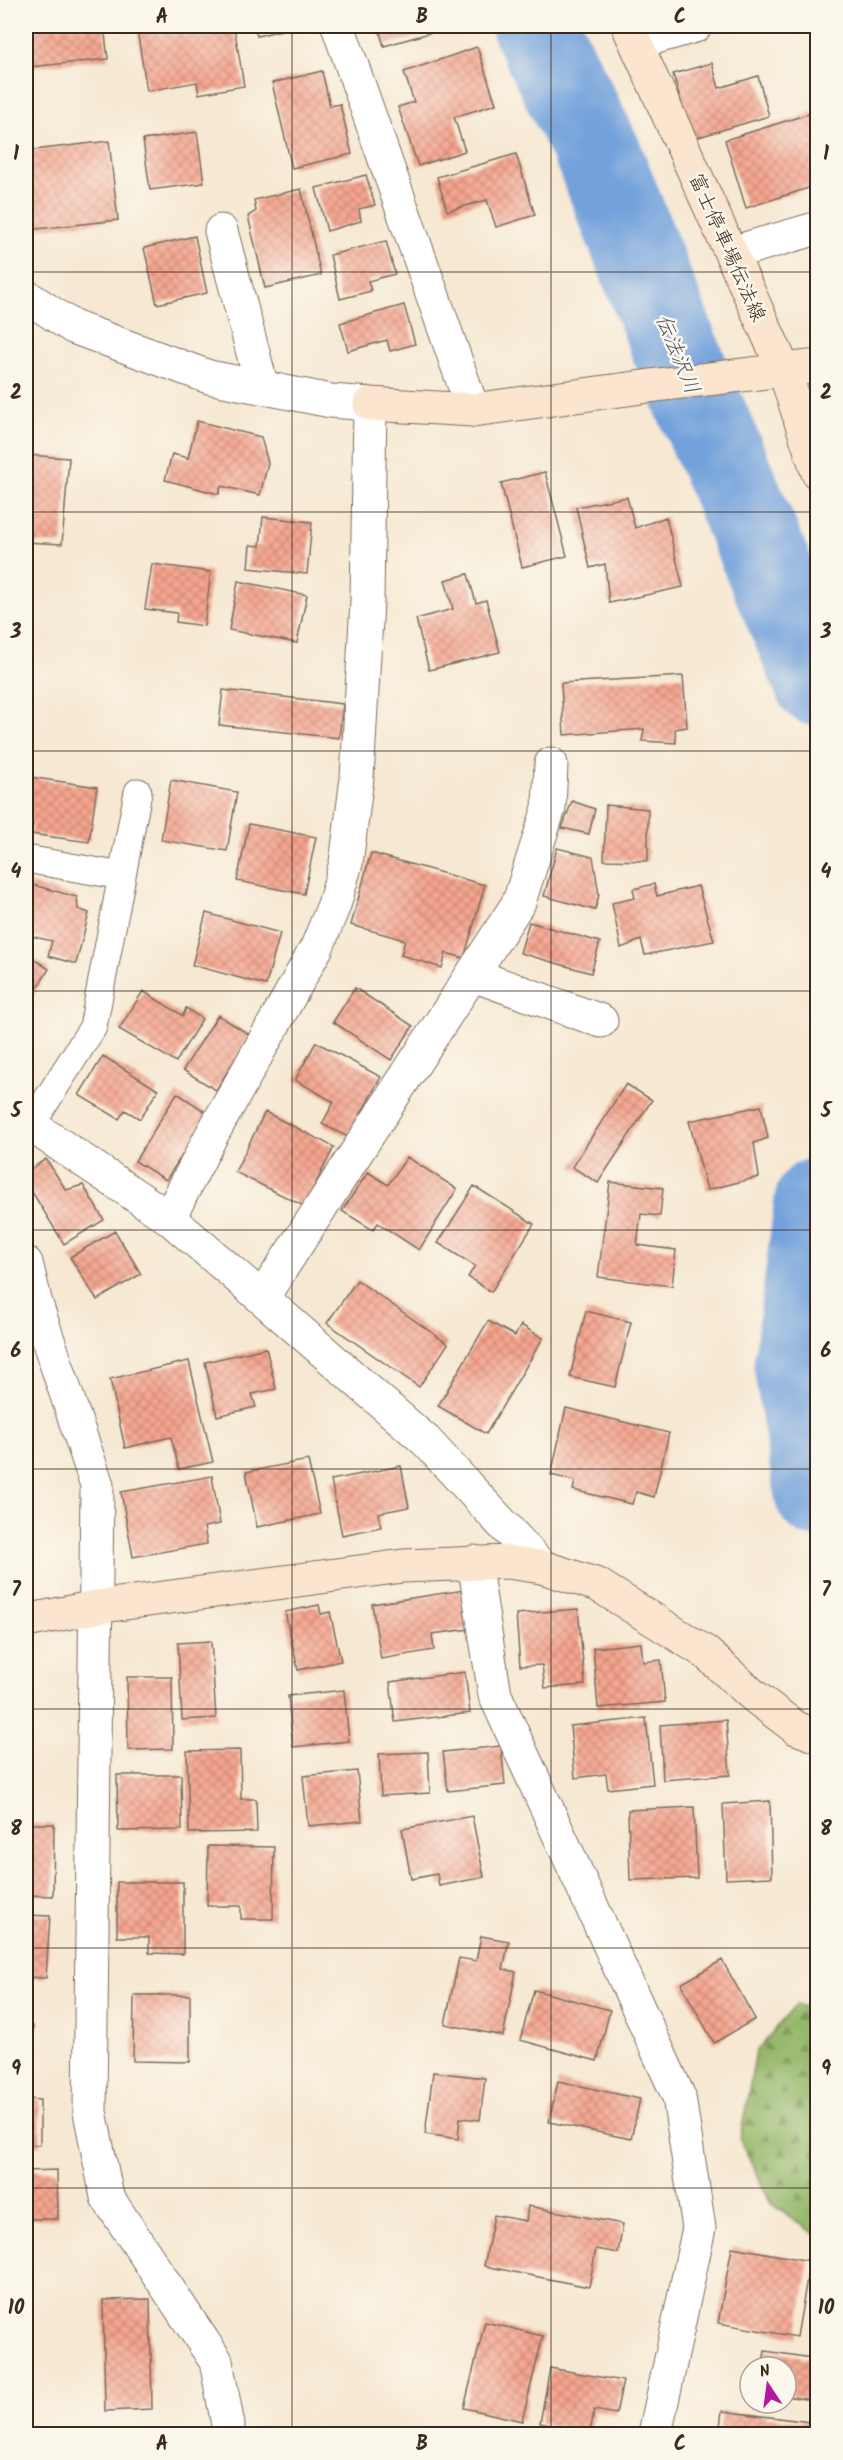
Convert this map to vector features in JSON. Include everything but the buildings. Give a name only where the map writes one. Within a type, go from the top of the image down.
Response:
[{"type":"street","points":[[338,26],[473,410]]},
{"type":"street","points":[[632,34],[695,26]]},
{"type":"street","name":"富士停車場伝法線","points":[[632,34],[784,370],[818,473]]},
{"type":"street","points":[[731,253],[818,228]]},
{"type":"street","points":[[221,231],[262,387]]},
{"type":"street","points":[[26,296],[73,327],[209,377],[331,401],[473,410],[818,366]]},
{"type":"street","points":[[169,1218],[210,1138],[317,947],[334,905],[346,863],[357,778],[366,614],[370,404]]},
{"type":"street","points":[[262,1298],[519,903],[549,808],[551,764]]},
{"type":"street","points":[[472,975],[601,1020]]},
{"type":"street","points":[[28,1124],[169,1218],[262,1298],[426,1441],[542,1567]]},
{"type":"street","points":[[26,1263],[31,1304],[97,1485],[90,2112],[107,2197],[216,2361],[228,2425],[225,2434]]},
{"type":"street","points":[[474,1562],[495,1695],[679,2097],[699,2228],[655,2434]]},
{"type":"street","points":[[26,1621],[96,1607],[402,1566],[507,1562],[542,1567],[598,1584],[705,1652],[755,1697],[807,1732]]},
{"type":"lane","points":[[28,1124],[93,1027],[138,792]]},
{"type":"lane","points":[[26,859],[122,876]]},
{"type":"green space","points":[[797,2004],[817,2012],[817,2235],[771,2204],[740,2139],[756,2051]]},
{"type":"waterway","name":"伝法沢川","points":[[535,26],[599,156],[675,348],[818,683]]},
{"type":"waterway","name":"伝法沢川","points":[[818,1201],[797,1365],[818,1494]]}]
